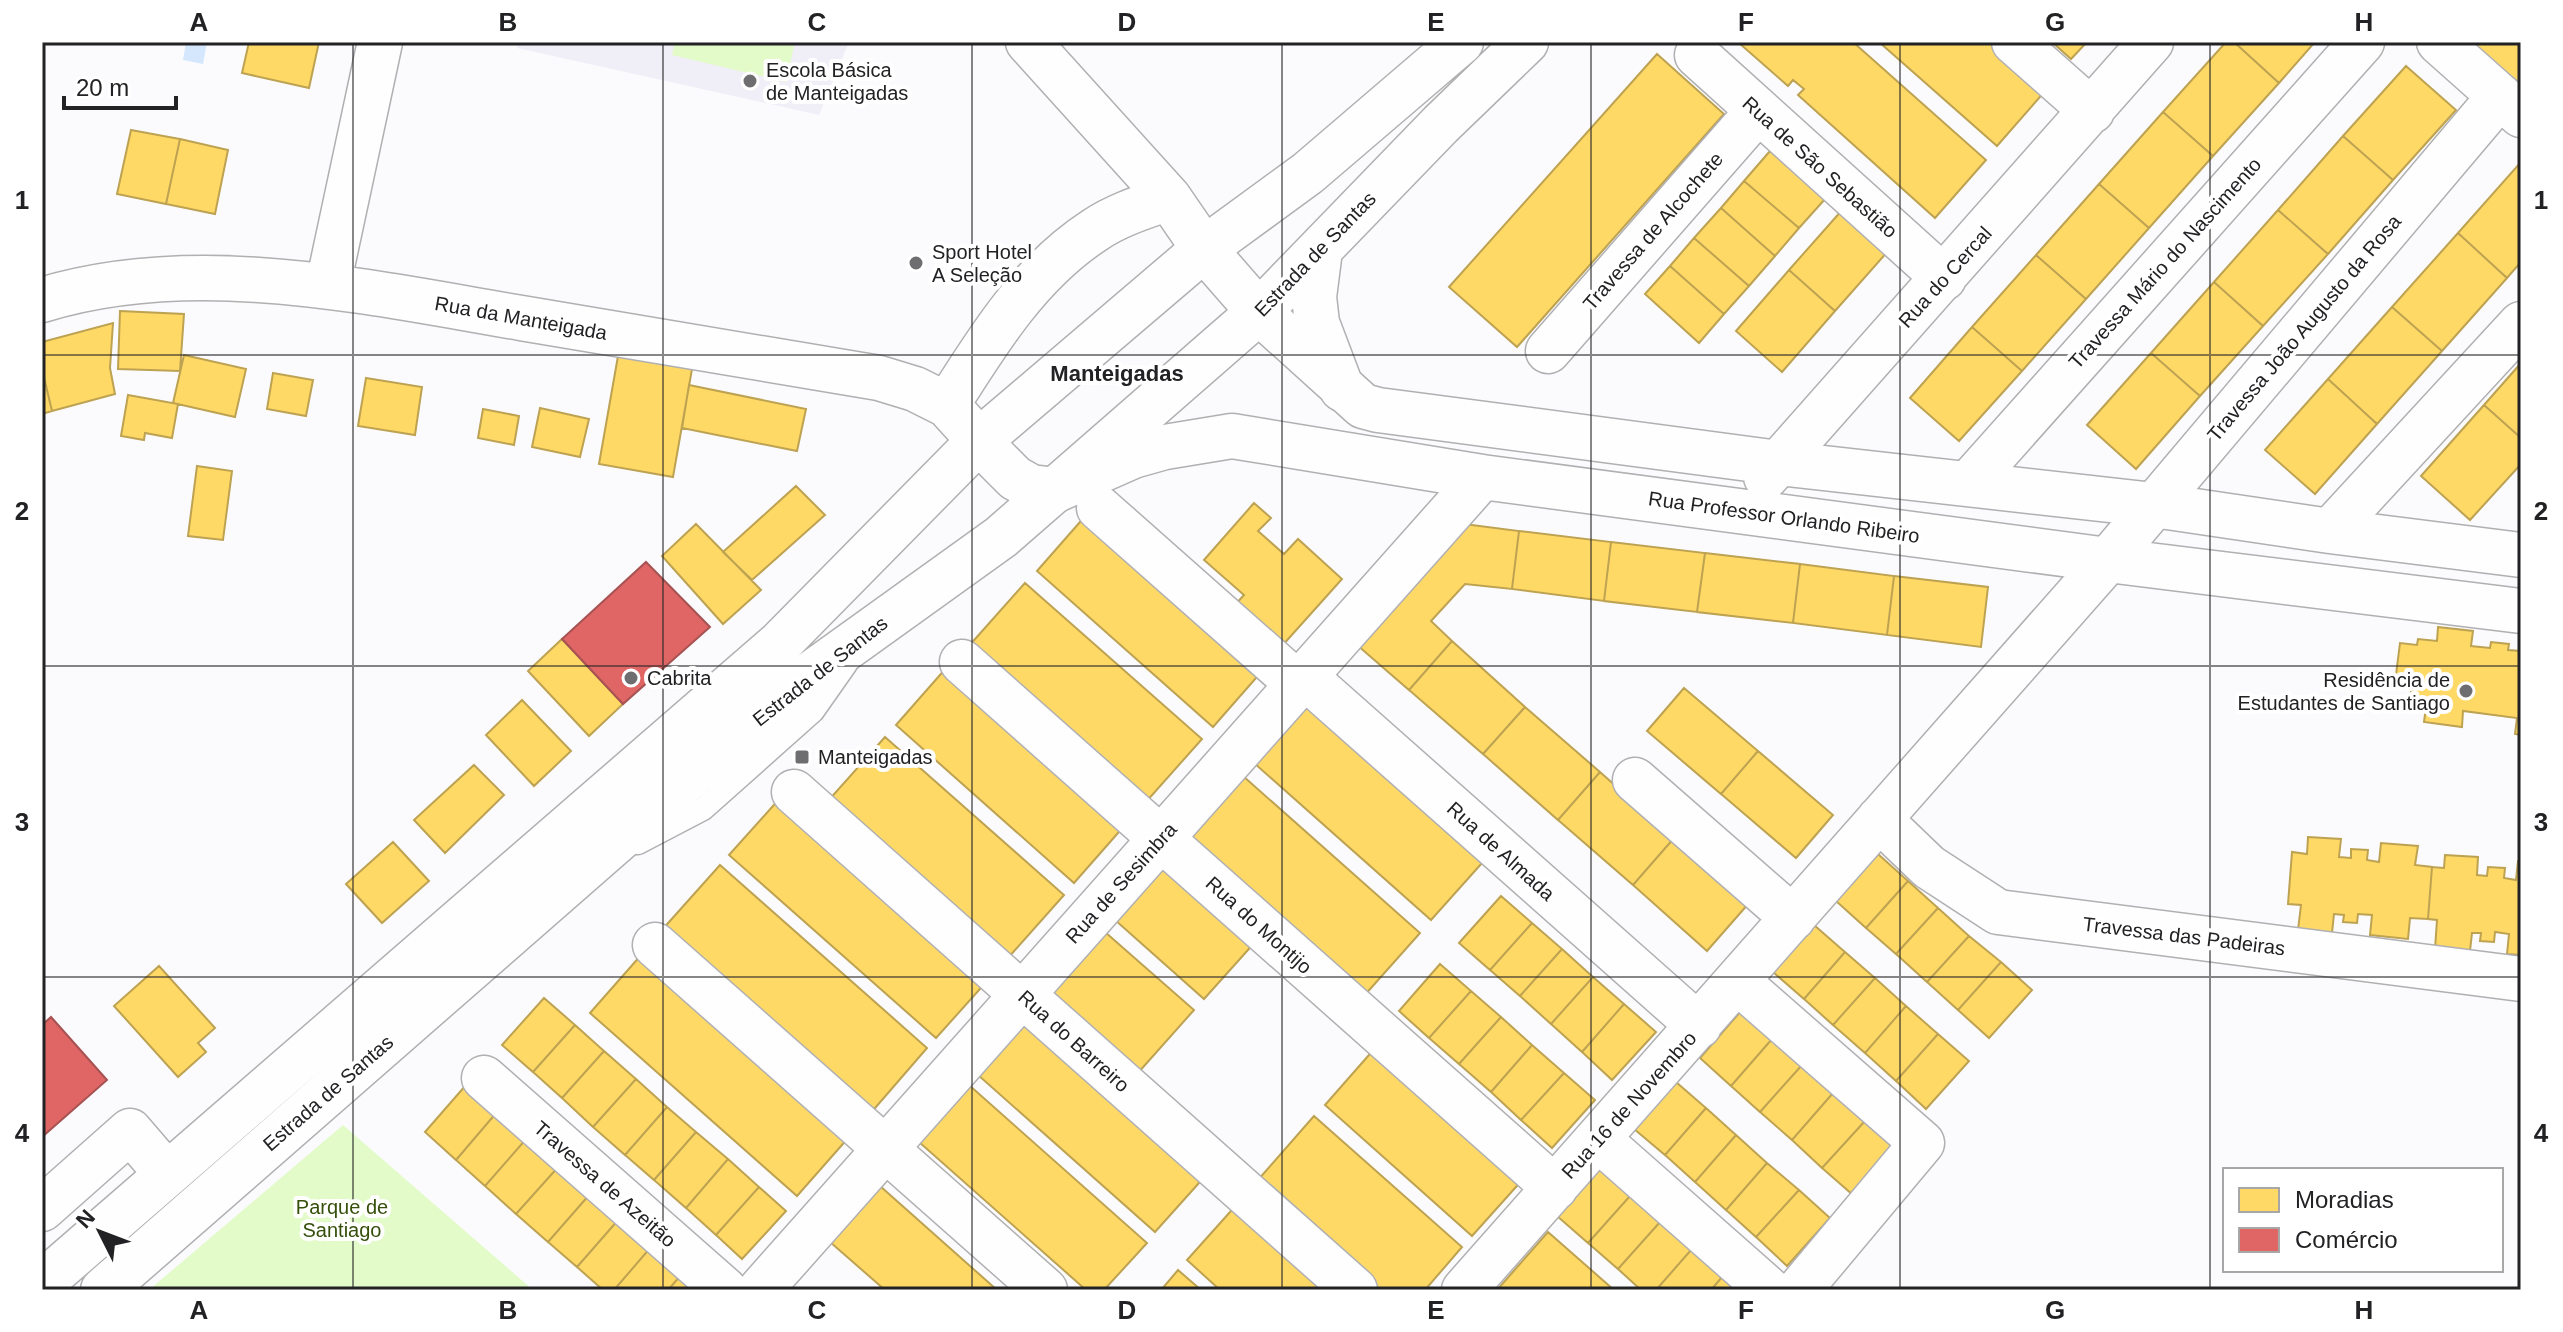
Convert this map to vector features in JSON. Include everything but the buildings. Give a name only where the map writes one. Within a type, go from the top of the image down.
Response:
[{"type":"street","points":[[328,285],[380,42]]},
{"type":"street","points":[[1028,42],[1169,198],[1204,249],[1259,312],[1363,406],[1779,463],[2154,505],[2521,555]]},
{"type":"street","points":[[42,1283],[780,643],[980,440],[1204,249],[1308,173],[1461,42]]},
{"type":"street","name":"Estrada de Santas","points":[[103,1290],[795,685],[1001,537],[1259,312],[1441,124],[1526,42]]},
{"type":"street","points":[[2014,42],[2092,111]]},
{"type":"street","name":"Rua do Cercal","points":[[1737,510],[2151,42]]},
{"type":"street","name":"Travessa Mário do Nascimento","points":[[1969,483],[2362,42]]},
{"type":"street","points":[[2445,44],[2511,105]]},
{"type":"street","name":"Rua de São Sebastião","points":[[1697,55],[1944,278]]},
{"type":"street","name":"Travessa João Augusto da Rosa","points":[[2108,560],[2511,105]]},
{"type":"street","name":"Travessa de Alcochete","points":[[1548,351],[1758,111]]},
{"type":"street","points":[[947,405],[1002,320],[1026,291],[1063,256],[1094,230],[1131,211],[1169,198]]},
{"type":"street","points":[[1320,250],[1314,297],[1317,323],[1342,389]]},
{"type":"street","name":"Rua da Manteigada","points":[[42,300],[73,291],[145,282],[209,279],[328,285],[879,378],[915,389],[947,405],[1015,478],[1031,487],[1056,490]]},
{"type":"street","points":[[2330,531],[2521,324]]},
{"type":"street","name":"Rua Professor Orlando Ribeiro","points":[[1056,490],[1133,456],[1165,447],[1232,436],[1482,477],[2521,611]]},
{"type":"street","name":"Rua de Sesimbra","points":[[760,1290],[1482,477]]},
{"type":"street","name":"Rua de Almada","points":[[1099,508],[1699,1026]]},
{"type":"street","name":"Rua 16 de Novembro","points":[[1464,1290],[2108,560]]},
{"type":"street","name":"Rua do Montijo","points":[[962,662],[1555,1188]]},
{"type":"street","points":[[1635,780],[1793,918]]},
{"type":"street","name":"Rua do Barreiro","points":[[794,792],[1355,1290]]},
{"type":"street","name":"Travessa das Padeiras","points":[[1879,819],[1929,867],[1998,912],[2521,979]]},
{"type":"street","points":[[655,945],[1045,1290]]},
{"type":"street","points":[[1598,1139],[1778,1289],[1922,1143],[1738,982]]},
{"type":"street","name":"Travessa de Azeitão","points":[[484,1078],[725,1290]]},
{"type":"street","points":[[42,1209],[130,1131],[167,1174]]},
{"type":"shaded area","name":"Escola Básica de Manteigadas","points":[[518,42],[849,42],[819,115],[517,48]]},
{"type":"green space","points":[[675,42],[795,42],[786,82],[672,55]]},
{"type":"green space","name":"Parque de Santiago","points":[[343,1125],[533,1290],[149,1290]]},
{"type":"water","points":[[186,42],[207,42],[203,64],[183,60]]},
{"type":"place","name":"Escola Básica de Manteigadas","points":[[750,81]]},
{"type":"place","name":"Sport Hotel A Seleção","points":[[916,263]]},
{"type":"place","name":"Cabrita","points":[[631,678]]},
{"type":"place","name":"Residência de Estudantes de Santiago","points":[[2466,691]]},
{"type":"place","name":"Manteigadas","points":[[802,757]]},
{"type":"district","name":"Manteigadas","points":[[1117,373]]}]
